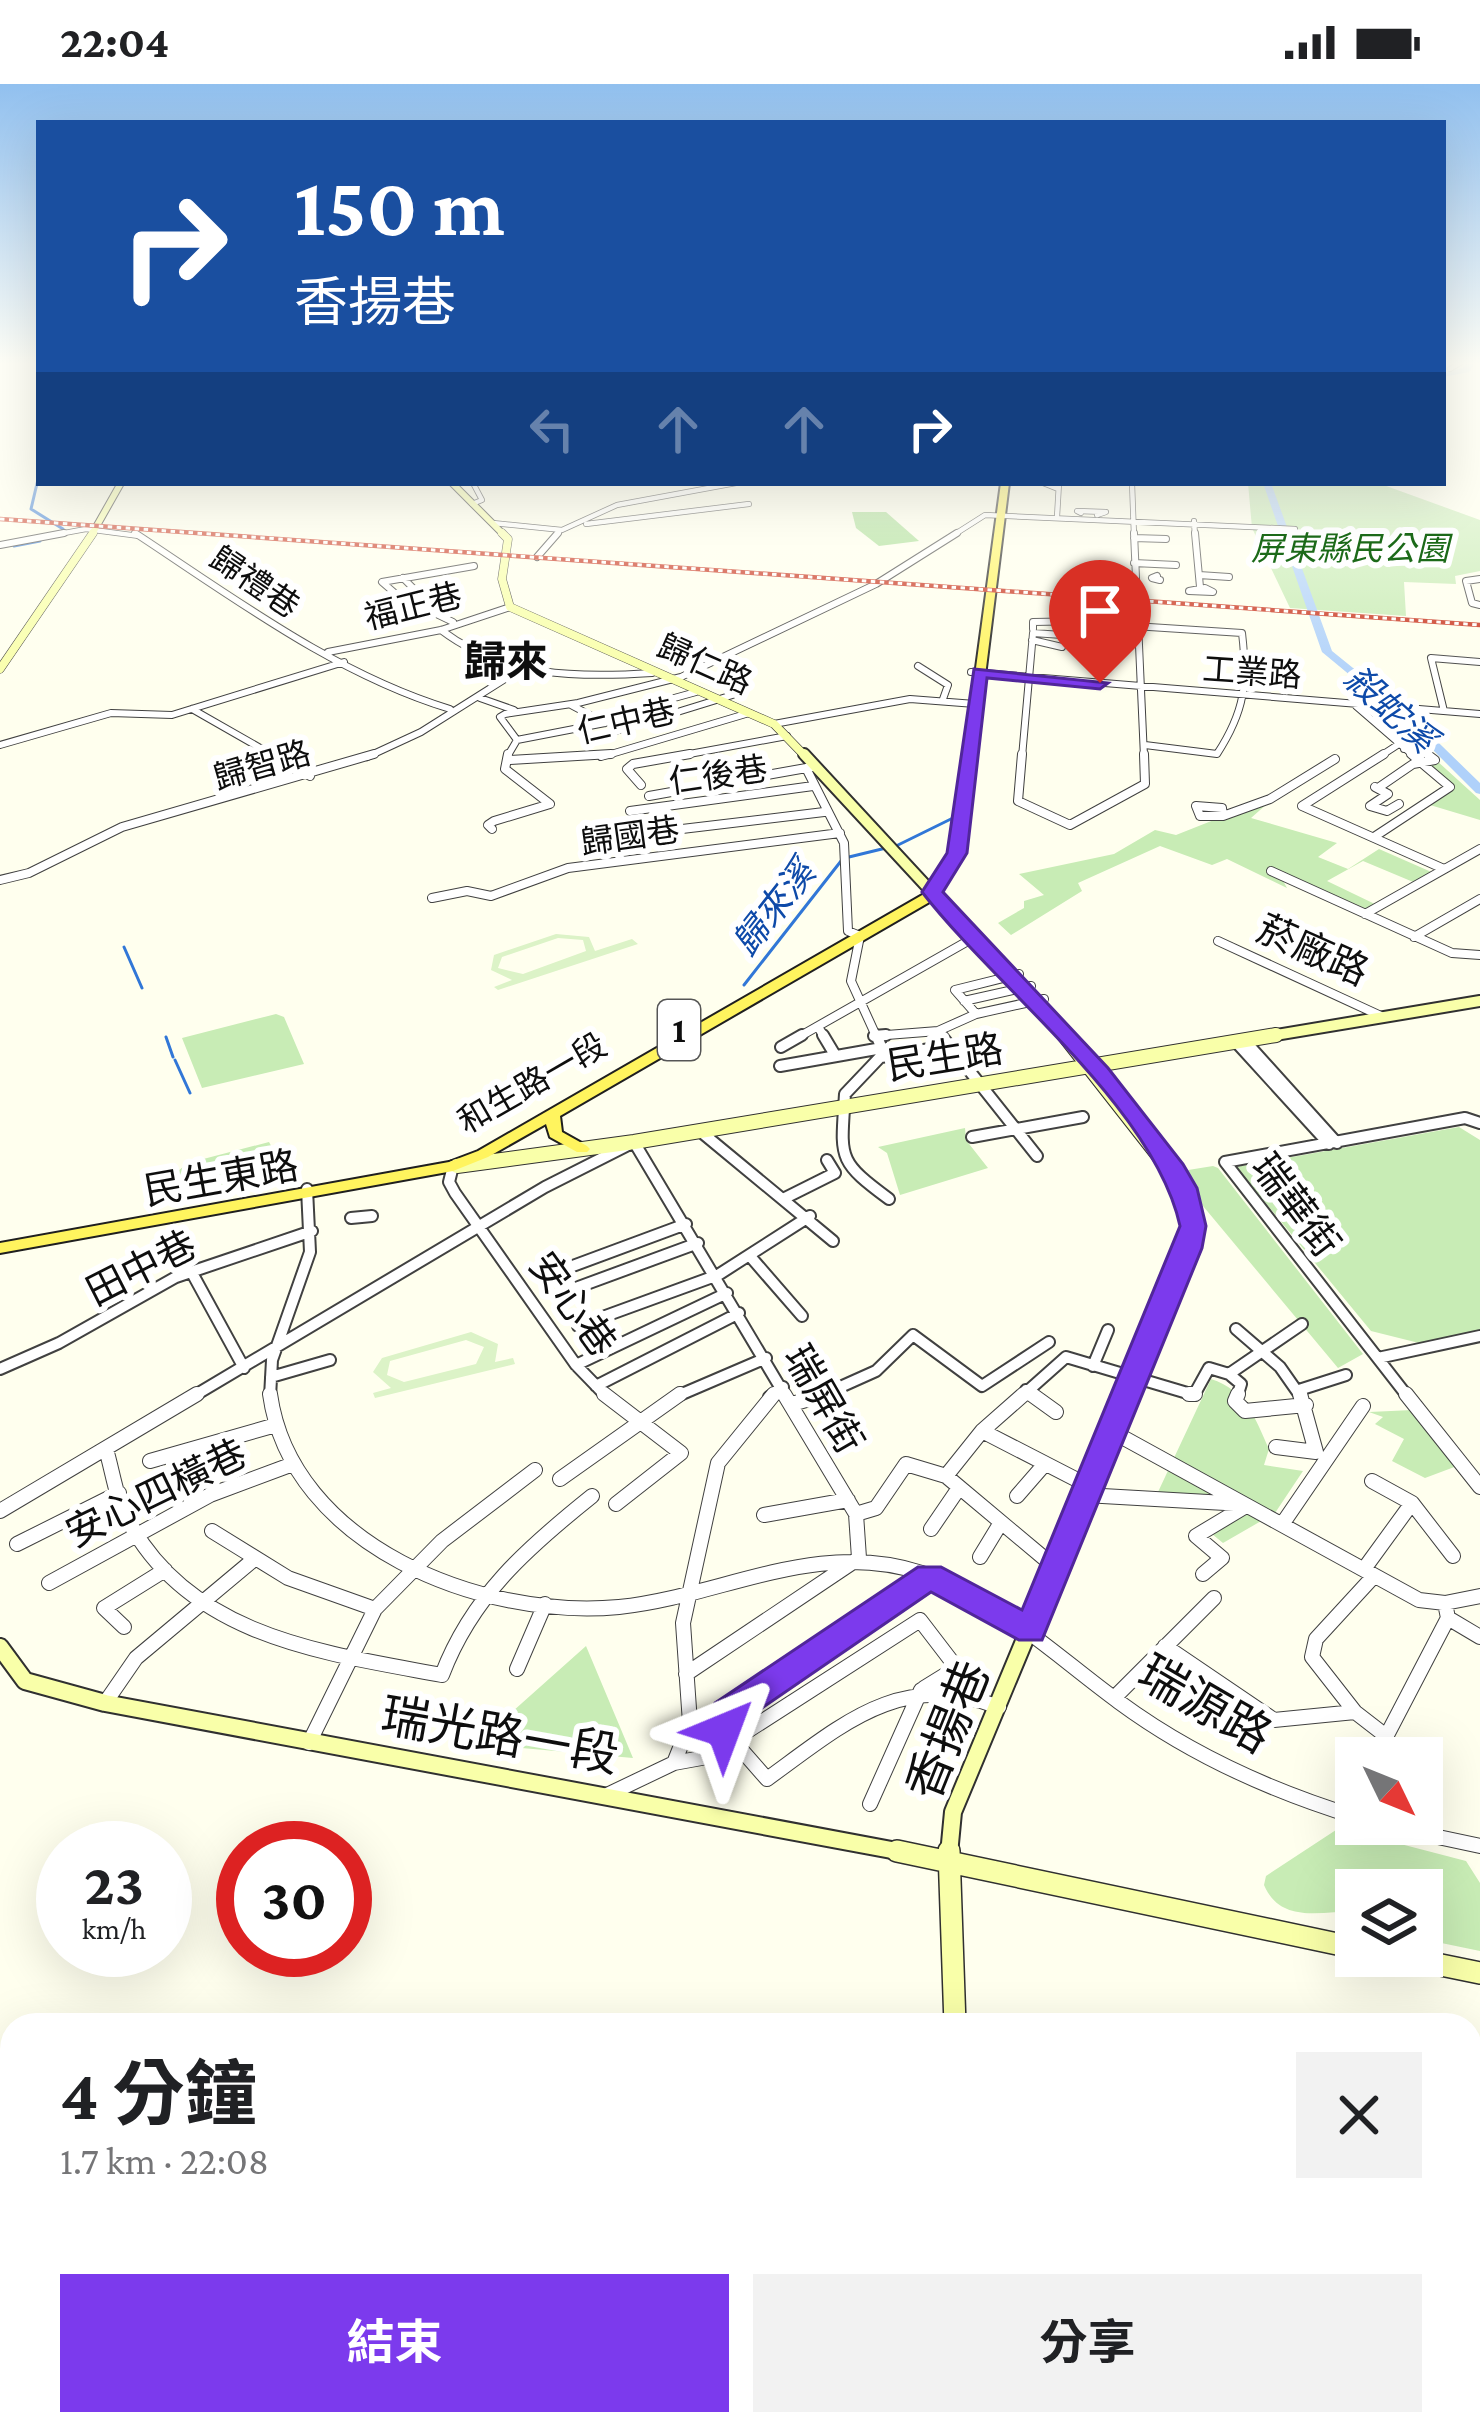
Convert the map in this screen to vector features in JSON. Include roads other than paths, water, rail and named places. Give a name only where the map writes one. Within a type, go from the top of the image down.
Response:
[{"type":"main road","points":[[929,889],[946,854],[956,817],[1001,486]]},
{"type":"main road","name":"和生路一段","points":[[453,1166],[552,1114],[929,889]]},
{"type":"main road","name":"和生路一段","points":[[428,1166],[463,1154],[854,934]]},
{"type":"main road","points":[[552,1114],[555,1134],[582,1150]]},
{"type":"main road","name":"民生東路","points":[[307,1193],[428,1166]]},
{"type":"main road","name":"民生東路","points":[[0,1245],[453,1166]]},
{"type":"street","points":[[0,670],[119,486]]},
{"type":"street","points":[[455,486],[508,539],[502,579],[510,608]]},
{"type":"street","points":[[472,504],[482,500],[474,486]]},
{"type":"street","points":[[537,557],[542,545],[562,530],[617,505],[720,486]]},
{"type":"street","points":[[1058,486],[1058,517]]},
{"type":"street","points":[[1132,486],[1134,563],[1130,577],[1145,745],[1144,784],[1070,825],[1018,801],[1034,633],[1135,640]]},
{"type":"street","points":[[578,524],[749,504]]},
{"type":"street","points":[[1071,514],[1295,529]]},
{"type":"street","points":[[1069,532],[1071,514]]},
{"type":"street","points":[[518,740],[500,717],[514,710],[569,705],[666,680],[872,586],[980,516],[1107,514],[1089,518]]},
{"type":"street","points":[[1194,521],[1200,587],[1230,592]]},
{"type":"street","points":[[493,523],[562,530]]},
{"type":"street","name":"歸禮巷","points":[[0,545],[93,529],[141,535],[265,620],[410,697],[450,709]]},
{"type":"street","points":[[1134,538],[1166,539]]},
{"type":"street","points":[[1134,563],[1176,565]]},
{"type":"street","points":[[423,598],[404,602],[382,582],[474,566]]},
{"type":"street","points":[[1199,575],[1228,577]]},
{"type":"street","points":[[1130,577],[1156,578]]},
{"type":"street","points":[[403,578],[428,610],[453,622]]},
{"type":"street","points":[[1480,579],[1466,580],[1472,603],[1480,605]]},
{"type":"street","name":"歸仁路","points":[[510,608],[775,724],[811,768],[1040,1000],[1093,1066]]},
{"type":"street","name":"福正巷","points":[[328,652],[441,630],[453,622],[510,608]]},
{"type":"street","points":[[1034,628],[1034,622],[1043,619],[1089,621],[1096,623],[1094,637]]},
{"type":"street","points":[[1145,745],[1217,754],[1248,707],[1242,620]]},
{"type":"street","points":[[1134,626],[1242,633]]},
{"type":"street","points":[[441,630],[488,662],[652,673]]},
{"type":"street","points":[[1032,640],[1062,646]]},
{"type":"street","points":[[1480,662],[1431,658],[1444,711],[1480,714]]},
{"type":"street","name":"歸禮巷","points":[[0,746],[111,713],[162,716],[192,709],[344,662]]},
{"type":"street","points":[[918,666],[948,686],[944,700]]},
{"type":"street","name":"歸智路","points":[[0,880],[29,873],[122,827],[310,776],[421,732],[450,709],[480,698],[524,667]]},
{"type":"street","name":"工業路","points":[[975,672],[1444,711]]},
{"type":"street","points":[[606,734],[739,693],[725,686]]},
{"type":"street","points":[[658,718],[638,708],[696,692]]},
{"type":"street","points":[[480,698],[514,710]]},
{"type":"street","points":[[775,724],[898,701],[971,704]]},
{"type":"street","points":[[1354,704],[1450,787],[1374,838]]},
{"type":"street","points":[[492,829],[488,826],[494,821],[550,804],[505,769],[510,760],[508,747],[518,740],[605,723],[569,705]]},
{"type":"street","points":[[192,709],[310,776]]},
{"type":"street","name":"仁中巷","points":[[510,760],[593,759],[749,713]]},
{"type":"street","name":"仁後巷","points":[[641,785],[627,769],[633,764],[788,736]]},
{"type":"street","points":[[1415,810],[1378,791],[1420,762],[1435,759],[1421,748],[1402,745],[1302,806],[1444,869]]},
{"type":"street","points":[[1223,817],[1289,790],[1335,759]]},
{"type":"street","points":[[1312,775],[1338,783],[1371,767]]},
{"type":"street","points":[[649,796],[811,768],[813,786],[840,833],[847,858],[854,934],[851,981],[881,1052]]},
{"type":"street","name":"仁後巷","points":[[630,811],[813,786]]},
{"type":"street","points":[[682,829],[824,812]]},
{"type":"street","name":"歸國巷","points":[[432,898],[467,891],[491,896],[568,868],[840,833]]},
{"type":"street","points":[[1365,914],[1480,848]]},
{"type":"street","points":[[1271,871],[1462,957],[1480,955]]},
{"type":"street","points":[[1414,937],[1480,899]]},
{"type":"street","points":[[781,1047],[975,937]]},
{"type":"street","name":"菸廠路","points":[[1218,941],[1383,1017]]},
{"type":"street","points":[[976,1014],[955,989],[1016,975]]},
{"type":"street","points":[[964,1000],[1028,988]]},
{"type":"street","points":[[874,1036],[938,1030],[976,1014],[1040,1000]]},
{"type":"street","name":"民生路","points":[[634,1142],[1480,1001]]},
{"type":"street","points":[[818,1027],[835,1055]]},
{"type":"street","points":[[938,1030],[955,1045],[1037,1156]]},
{"type":"street","points":[[1240,1041],[1333,1143]]},
{"type":"street","points":[[780,1066],[835,1055],[955,1045]]},
{"type":"street","points":[[881,1052],[852,1085],[842,1107],[844,1160],[889,1199]]},
{"type":"street","name":"香揚巷","points":[[955,2013],[948,1829],[953,1812],[1058,1569],[1193,1226],[1184,1188],[1174,1170],[1093,1066]]},
{"type":"street","points":[[972,1137],[1083,1117]]},
{"type":"street","name":"瑞華街","points":[[1480,1123],[1465,1118],[1225,1162],[1378,1358],[1474,1469],[1480,1486]]},
{"type":"street","points":[[700,1131],[810,1216],[833,1241]]},
{"type":"street","points":[[0,1511],[544,1187],[634,1142]]},
{"type":"street","name":"民生東路","points":[[428,1166],[634,1142]]},
{"type":"street","name":"瑞屏街","points":[[634,1142],[718,1275],[856,1514],[859,1558]]},
{"type":"street","points":[[785,1198],[835,1174],[827,1160]]},
{"type":"street","name":"安心巷","points":[[453,1166],[449,1182],[576,1365],[680,1453],[616,1504]]},
{"type":"street","name":"安心四橫巷","points":[[307,1193],[310,1255],[271,1352],[276,1425],[293,1464],[353,1535],[417,1569],[490,1594]]},
{"type":"street","points":[[351,1218],[372,1216]]},
{"type":"street","points":[[578,1326],[718,1275],[810,1216]]},
{"type":"street","points":[[686,1224],[562,1270],[573,1289],[698,1244]]},
{"type":"street","name":"田中巷","points":[[0,1369],[190,1271],[312,1231]]},
{"type":"street","points":[[749,1256],[802,1316]]},
{"type":"street","points":[[190,1271],[244,1368]]},
{"type":"street","points":[[576,1365],[727,1293]]},
{"type":"street","points":[[596,1386],[739,1313]]},
{"type":"street","points":[[1229,1374],[1302,1324]]},
{"type":"street","points":[[1236,1329],[1264,1348],[1306,1405],[1316,1452],[1276,1447]]},
{"type":"street","points":[[1093,1366],[1108,1330]]},
{"type":"street","points":[[793,1404],[845,1386],[907,1346],[913,1335],[982,1386],[1049,1342]]},
{"type":"street","points":[[1378,1358],[1480,1336]]},
{"type":"street","points":[[946,1476],[982,1431],[1066,1357],[1194,1394],[1209,1368],[1229,1374],[1241,1384],[1234,1401],[1245,1412],[1256,1406],[1306,1405]]},
{"type":"street","points":[[560,1479],[636,1420],[720,1370],[766,1358]]},
{"type":"street","points":[[271,1377],[330,1360]]},
{"type":"street","points":[[1299,1390],[1346,1375]]},
{"type":"street","points":[[674,1763],[690,1723],[682,1654],[688,1596],[718,1463],[763,1401],[783,1387]]},
{"type":"street","points":[[1025,1390],[1056,1412]]},
{"type":"street","points":[[1283,1522],[1363,1406]]},
{"type":"street","name":"安心四橫巷","points":[[150,1461],[276,1425]]},
{"type":"street","points":[[982,1431],[1087,1491],[1249,1504]]},
{"type":"street","points":[[1113,1432],[1446,1611],[1480,1637]]},
{"type":"street","points":[[106,1449],[118,1493],[137,1535],[199,1603],[257,1635],[346,1661],[442,1675],[459,1630],[513,1560],[592,1496]]},
{"type":"street","name":"安心四橫巷","points":[[49,1583],[210,1495],[293,1464]]},
{"type":"street","points":[[856,1514],[876,1508],[906,1464],[946,1476],[1058,1569]]},
{"type":"street","points":[[1017,1496],[1044,1465]]},
{"type":"street","points":[[309,1742],[375,1609],[442,1541],[535,1470]]},
{"type":"street","points":[[1372,1481],[1412,1503],[1453,1556]]},
{"type":"street","points":[[932,1529],[959,1488]]},
{"type":"street","name":"安心四橫巷","points":[[17,1544],[118,1493]]},
{"type":"street","points":[[764,1515],[848,1500]]},
{"type":"street","points":[[1412,1503],[1368,1573],[1316,1639],[1312,1657],[1355,1712],[1386,1736],[1446,1611],[1480,1596]]},
{"type":"street","points":[[1203,1574],[1222,1558],[1196,1536],[1249,1504]]},
{"type":"street","points":[[980,1557],[1000,1524]]},
{"type":"street","points":[[212,1532],[251,1561],[335,1598],[375,1609]]},
{"type":"street","points":[[686,1674],[859,1558]]},
{"type":"street","name":"香揚巷","points":[[490,1594],[583,1609],[688,1596],[789,1568],[859,1558],[929,1576],[1030,1630]]},
{"type":"street","points":[[105,1702],[136,1658],[251,1561]]},
{"type":"street","points":[[124,1627],[104,1608],[165,1570]]},
{"type":"street","points":[[929,1576],[727,1713],[724,1730],[767,1779],[860,1714],[921,1690],[958,1666]]},
{"type":"street","points":[[1114,1699],[1214,1598]]},
{"type":"street","points":[[518,1669],[545,1604]]},
{"type":"street","points":[[604,1796],[674,1763],[707,1757],[734,1742],[920,1620],[979,1697]]},
{"type":"street","name":"瑞源路","points":[[1030,1630],[1114,1699],[1224,1765],[1335,1809]]},
{"type":"street","points":[[1165,1646],[1274,1720],[1355,1712]]},
{"type":"street","name":"瑞光路一段","points":[[0,1647],[25,1681],[105,1702],[952,1862],[1335,1944]]},
{"type":"street","points":[[921,1690],[979,1697],[999,1707]]},
{"type":"street","points":[[870,1804],[921,1690]]},
{"type":"street","points":[[1443,1838],[1480,1846]]},
{"type":"street","points":[[1443,1965],[1480,1972]]},
{"type":"waterway","points":[[36,486],[31,509],[63,529]]},
{"type":"waterway","name":"殺蛇溪","points":[[1268,486],[1327,652],[1401,712],[1480,790]]},
{"type":"waterway","points":[[14,546],[40,541]]},
{"type":"waterway","name":"歸來溪","points":[[896,846],[955,817]]},
{"type":"waterway","name":"歸來溪","points":[[849,857],[886,848]]},
{"type":"waterway","name":"歸來溪","points":[[744,985],[841,861]]},
{"type":"waterway","points":[[124,947],[142,988]]},
{"type":"waterway","points":[[166,1037],[173,1057]]},
{"type":"waterway","points":[[175,1060],[190,1093]]},
{"type":"railway","points":[[0,519],[1480,625]]},
{"type":"district","name":"歸來","points":[[506,661]]},
{"type":"park label","name":"屏東縣民公園","points":[[1350,548]]}]
